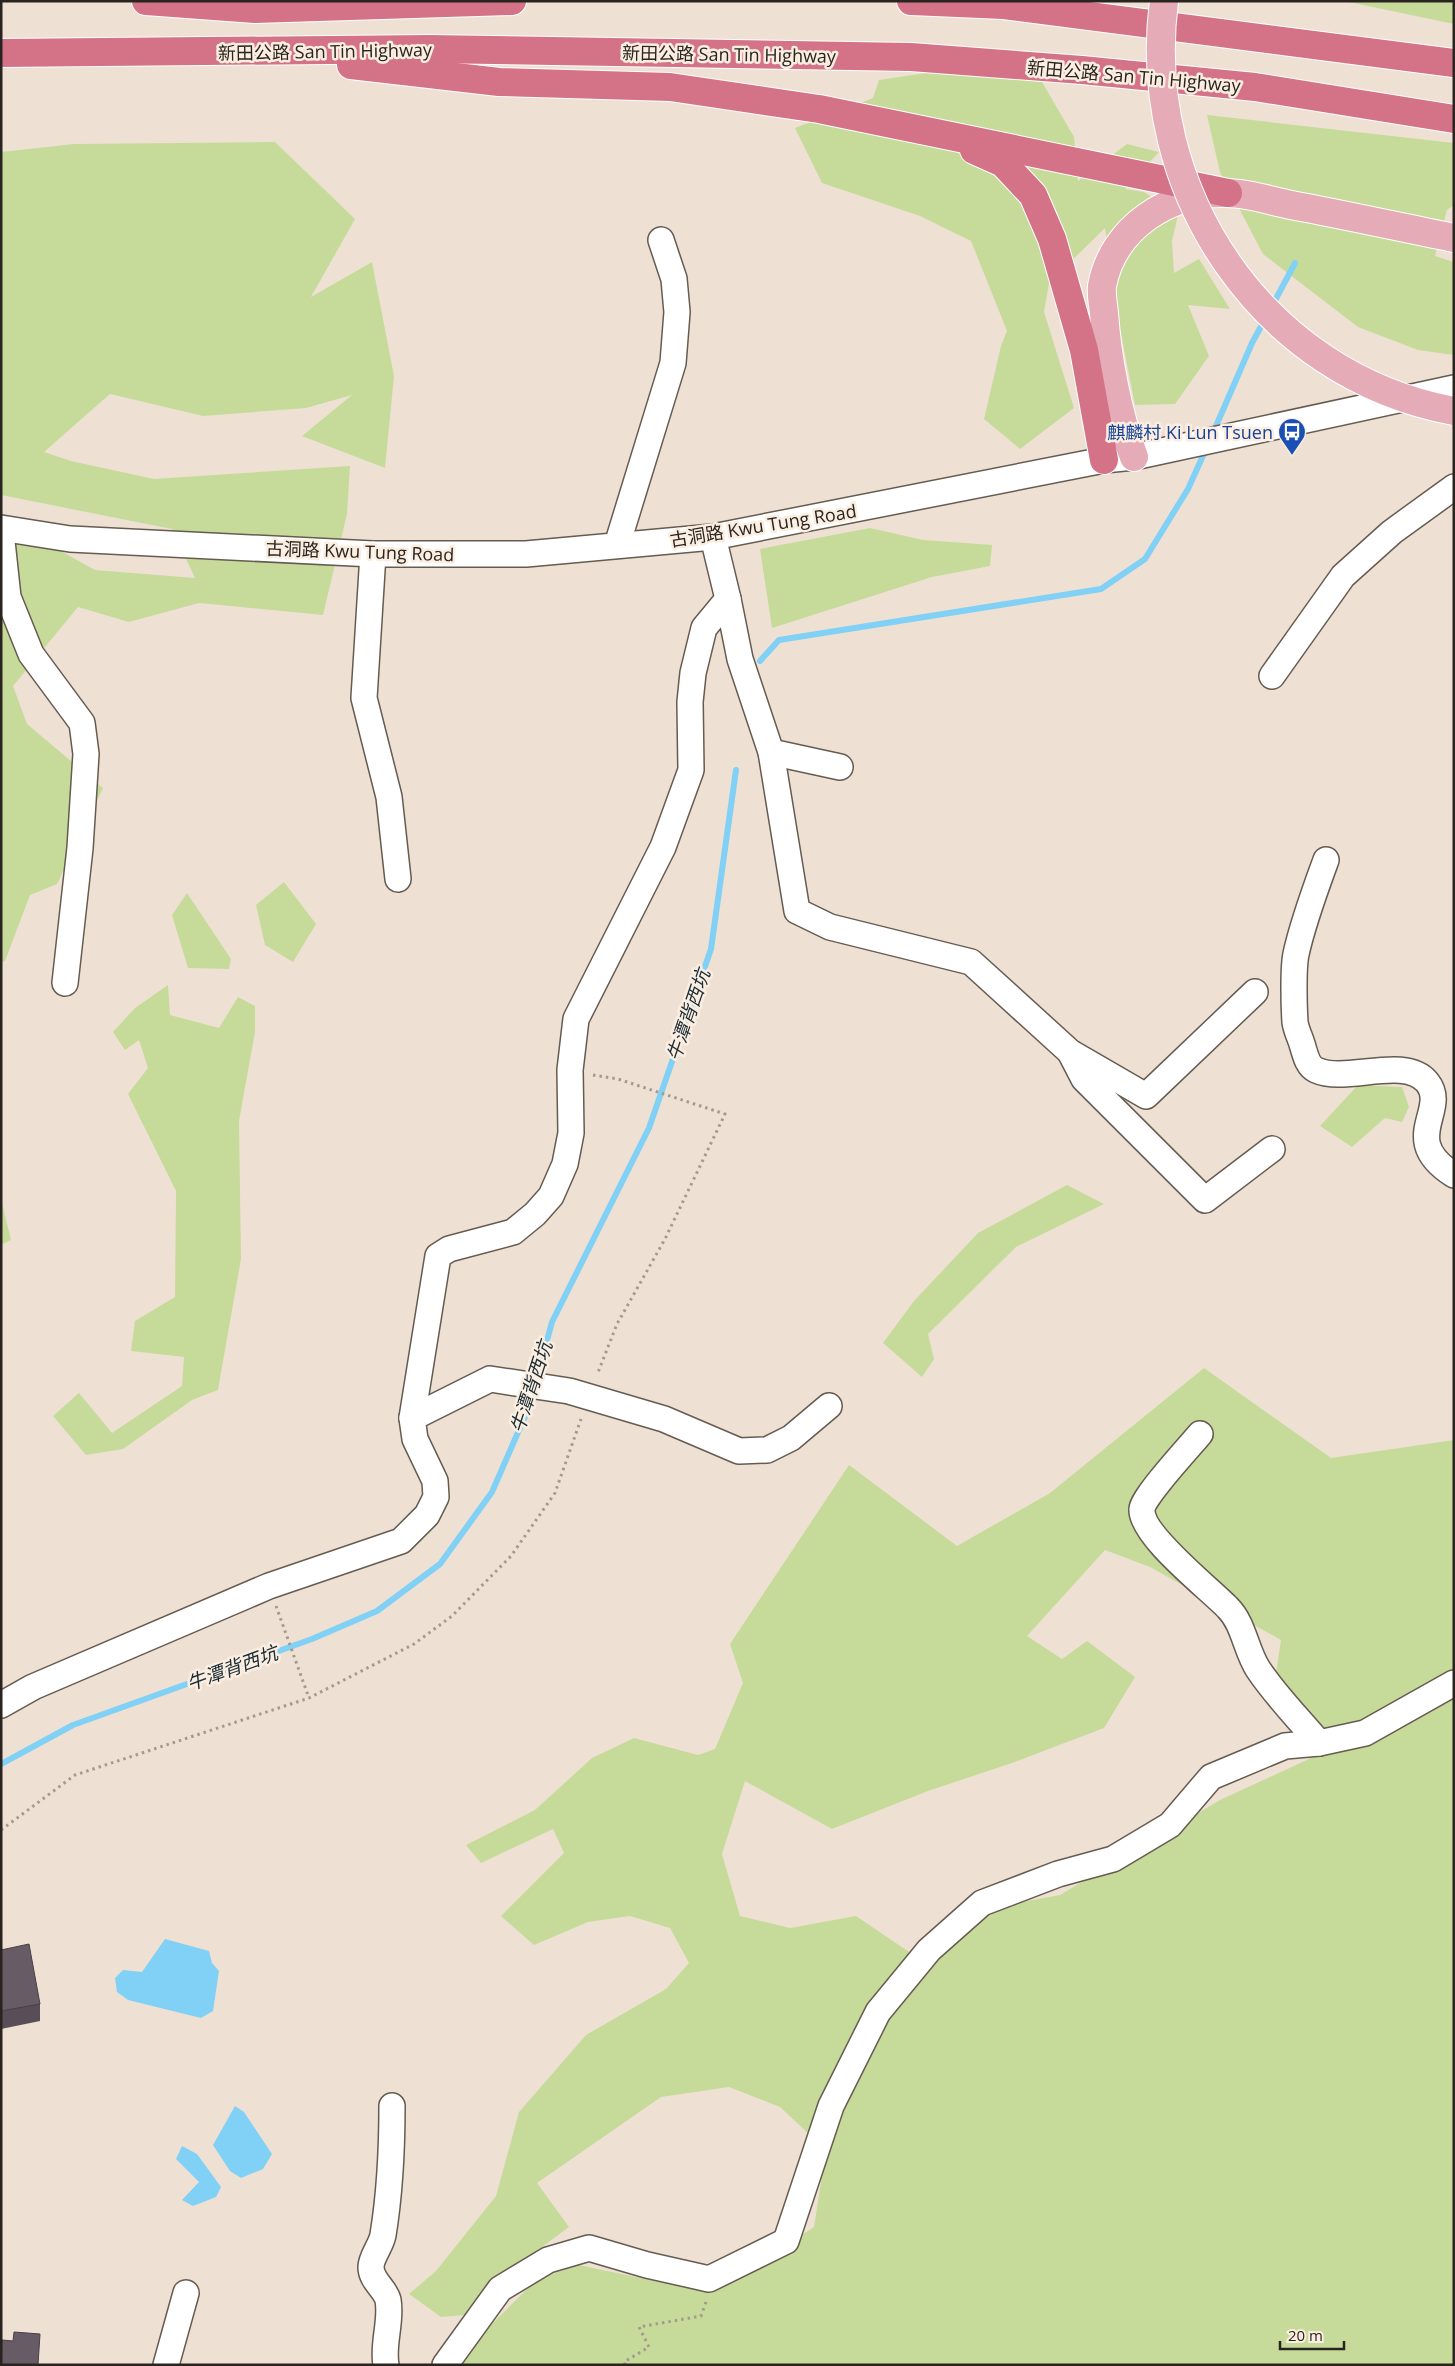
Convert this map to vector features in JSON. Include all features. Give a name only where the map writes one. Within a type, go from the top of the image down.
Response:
[{"type":"highway","points":[[162,2],[255,8],[512,1]]},
{"type":"highway","points":[[911,1],[1004,5],[1454,63]]},
{"type":"highway","name":"新田公路 San Tin Highway","points":[[1,53],[430,49],[910,57],[1082,70],[1255,87],[1454,119]]},
{"type":"highway","points":[[246,52],[498,82],[670,87],[819,109],[1228,193]]},
{"type":"highway","points":[[943,135],[1003,164],[1032,195],[1052,238],[1084,350],[1104,460]]},
{"type":"main road","points":[[1164,1],[1161,69],[1163,101],[1170,139],[1193,204],[1222,257],[1271,316],[1306,345],[1371,384],[1408,399],[1454,411]]},
{"type":"main road","points":[[1134,457],[1126,438],[1106,339],[1102,288],[1110,261],[1125,237],[1144,219],[1166,204],[1188,198],[1228,193],[1454,238]]},
{"type":"street","points":[[618,545],[673,363],[677,312],[674,279],[661,240]]},
{"type":"street","name":"古洞路 Kwu Tung Road","points":[[1,528],[70,538],[372,554],[526,554],[713,537],[1104,460],[1134,457],[1454,388]]},
{"type":"street","points":[[1272,676],[1343,576],[1392,532],[1454,487]]},
{"type":"street","points":[[1,532],[8,597],[31,654],[82,723],[86,754],[81,839],[65,982]]},
{"type":"street","points":[[713,537],[740,658],[770,752],[797,911],[830,928],[971,962],[1070,1052],[1146,1096],[1254,992]]},
{"type":"street","points":[[372,554],[364,698],[389,797],[398,879]]},
{"type":"street","points":[[1,1705],[33,1687],[269,1586],[401,1541],[427,1515],[436,1497],[435,1481],[415,1440],[412,1418],[438,1256],[449,1249],[513,1232],[535,1214],[550,1196],[565,1164],[571,1133],[570,1070],[576,1019],[663,847],[691,770],[690,702],[693,673],[704,628],[728,599]]},
{"type":"street","points":[[770,752],[840,767]]},
{"type":"street","points":[[1326,860],[1295,956],[1295,1023],[1305,1055],[1312,1067],[1318,1071],[1333,1074],[1409,1070],[1426,1082],[1432,1092],[1426,1138],[1428,1148],[1436,1162],[1454,1175]]},
{"type":"street","points":[[1070,1052],[1084,1079],[1205,1200],[1272,1149]]},
{"type":"street","points":[[412,1418],[490,1378],[579,1394],[664,1420],[739,1451],[767,1450],[791,1438],[829,1406]]},
{"type":"street","points":[[1200,1434],[1143,1503],[1143,1518],[1150,1530],[1195,1580],[1229,1609],[1236,1619],[1258,1670],[1319,1743]]},
{"type":"street","points":[[445,2365],[500,2289],[548,2260],[589,2248],[646,2265],[709,2279],[786,2241],[831,2106],[878,2012],[929,1950],[982,1903],[1058,1874],[1113,1859],[1170,1826],[1211,1777],[1286,1746],[1319,1743],[1365,1733],[1454,1683]]},
{"type":"street","points":[[386,2365],[384,2355],[388,2299],[374,2280],[371,2266],[382,2242],[386,2212],[392,2162],[392,2106]]},
{"type":"street","points":[[166,2365],[186,2293]]},
{"type":"path","points":[[1,1830],[75,1775],[309,1698],[414,1644],[452,1616],[511,1556],[554,1493],[579,1394],[665,1239],[725,1114],[708,1107],[618,1080]]},
{"type":"path","points":[[275,1603],[309,1698]]},
{"type":"path","points":[[624,2365],[624,2362],[649,2347],[639,2327],[701,2316],[705,2302],[713,2297]]},
{"type":"green space","points":[[1344,1],[1454,1],[1454,24]]},
{"type":"green space","points":[[933,72],[1042,82],[1074,137],[1078,181],[1127,144],[1159,152],[1125,189],[1144,192],[1178,215],[1172,241],[1174,273],[1199,259],[1230,309],[1188,305],[1209,356],[1175,404],[1135,405],[1118,319],[1105,228],[1049,283],[1044,312],[1074,408],[1020,449],[984,419],[1001,346],[1007,331],[971,241],[920,216],[822,183],[795,128],[873,98],[879,80]]},
{"type":"green space","points":[[1207,115],[1454,143],[1454,205],[1447,210],[1435,256],[1454,262],[1454,355],[1418,350],[1358,327],[1263,254],[1220,172]]},
{"type":"green space","points":[[275,142],[355,219],[311,297],[372,262],[394,376],[385,468],[302,436],[352,395],[306,408],[203,416],[110,394],[44,452],[71,461],[154,479],[350,466],[347,514],[323,615],[199,603],[129,622],[78,607],[13,686],[27,724],[103,788],[57,884],[30,895],[5,961],[1,962],[1,518],[95,570],[195,578],[172,529],[1,495],[1,152],[74,144]]},
{"type":"green space","points":[[870,528],[923,540],[992,545],[990,566],[932,577],[772,628],[760,549]]},
{"type":"green space","points":[[284,882],[316,924],[293,962],[265,945],[256,905]]},
{"type":"green space","points":[[187,893],[231,959],[229,969],[188,968],[172,915]]},
{"type":"green space","points":[[168,985],[170,1015],[219,1028],[238,997],[255,1006],[255,1032],[239,1121],[241,1259],[218,1390],[192,1400],[123,1449],[86,1455],[53,1416],[79,1393],[112,1433],[182,1386],[184,1357],[131,1351],[135,1321],[175,1297],[176,1191],[128,1094],[148,1068],[139,1040],[125,1050],[113,1032],[135,1008]]},
{"type":"green space","points":[[1358,1085],[1402,1087],[1409,1107],[1402,1122],[1385,1118],[1352,1147],[1320,1126]]},
{"type":"green space","points":[[1067,1185],[1104,1204],[1016,1247],[928,1334],[934,1359],[922,1377],[883,1343],[914,1301],[978,1233]]},
{"type":"green space","points":[[1,1199],[11,1240],[1,1245]]},
{"type":"green space","points":[[1204,1368],[1331,1458],[1454,1440],[1454,2365],[451,2365],[537,2279],[579,2265],[655,2281],[751,2268],[814,2227],[826,2150],[780,2107],[729,2087],[661,2097],[537,2183],[569,2227],[519,2264],[466,2315],[441,2317],[409,2294],[436,2271],[496,2196],[519,2112],[586,2035],[666,1989],[689,1963],[670,1928],[630,1916],[588,1922],[534,1945],[501,1916],[564,1853],[553,1829],[481,1863],[466,1845],[535,1810],[592,1758],[634,1738],[698,1755],[715,1749],[743,1683],[730,1644],[849,1465],[957,1546],[1050,1493]],"holes":[[[1105,1550],[1150,1567],[1281,1640],[1275,1679],[1312,1729],[1309,1759],[1220,1800],[1060,1895],[1016,1903],[970,1924],[927,1964],[856,1916],[790,1928],[740,1916],[722,1854],[745,1781],[832,1829],[928,1791],[1015,1762],[1104,1728],[1135,1677],[1087,1641],[1062,1659],[1027,1636]]]},
{"type":"water","points":[[165,1939],[209,1951],[212,1963],[219,1971],[213,2011],[201,2018],[128,2000],[117,1992],[115,1978],[123,1970],[142,1972]]},
{"type":"water","points":[[235,2106],[244,2112],[272,2154],[263,2169],[241,2178],[230,2171],[213,2145]]},
{"type":"water","points":[[182,2146],[197,2154],[221,2187],[216,2197],[193,2206],[182,2200],[199,2182],[176,2159]]},
{"type":"building","points":[[29,1944],[40,2004],[1,2011],[1,1950]]},
{"type":"building","points":[[14,2332],[40,2334],[38,2365],[1,2365],[2,2340],[13,2341]]},
{"type":"waterway","points":[[1272,306],[1295,263]]},
{"type":"waterway","points":[[1213,433],[1252,343],[1265,319]]},
{"type":"waterway","points":[[760,661],[779,640],[1101,589],[1145,559],[1188,489],[1206,449]]},
{"type":"waterway","name":"牛潭背西坑","points":[[536,1381],[552,1322],[649,1128],[711,949],[736,770]]},
{"type":"waterway","name":"牛潭背西坑","points":[[1,1764],[73,1725],[312,1639],[377,1611],[440,1564],[492,1492],[530,1405],[534,1391]]},
{"type":"place","name":"麒麟村 Ki Lun Tsuen","points":[[1292,456]]}]
